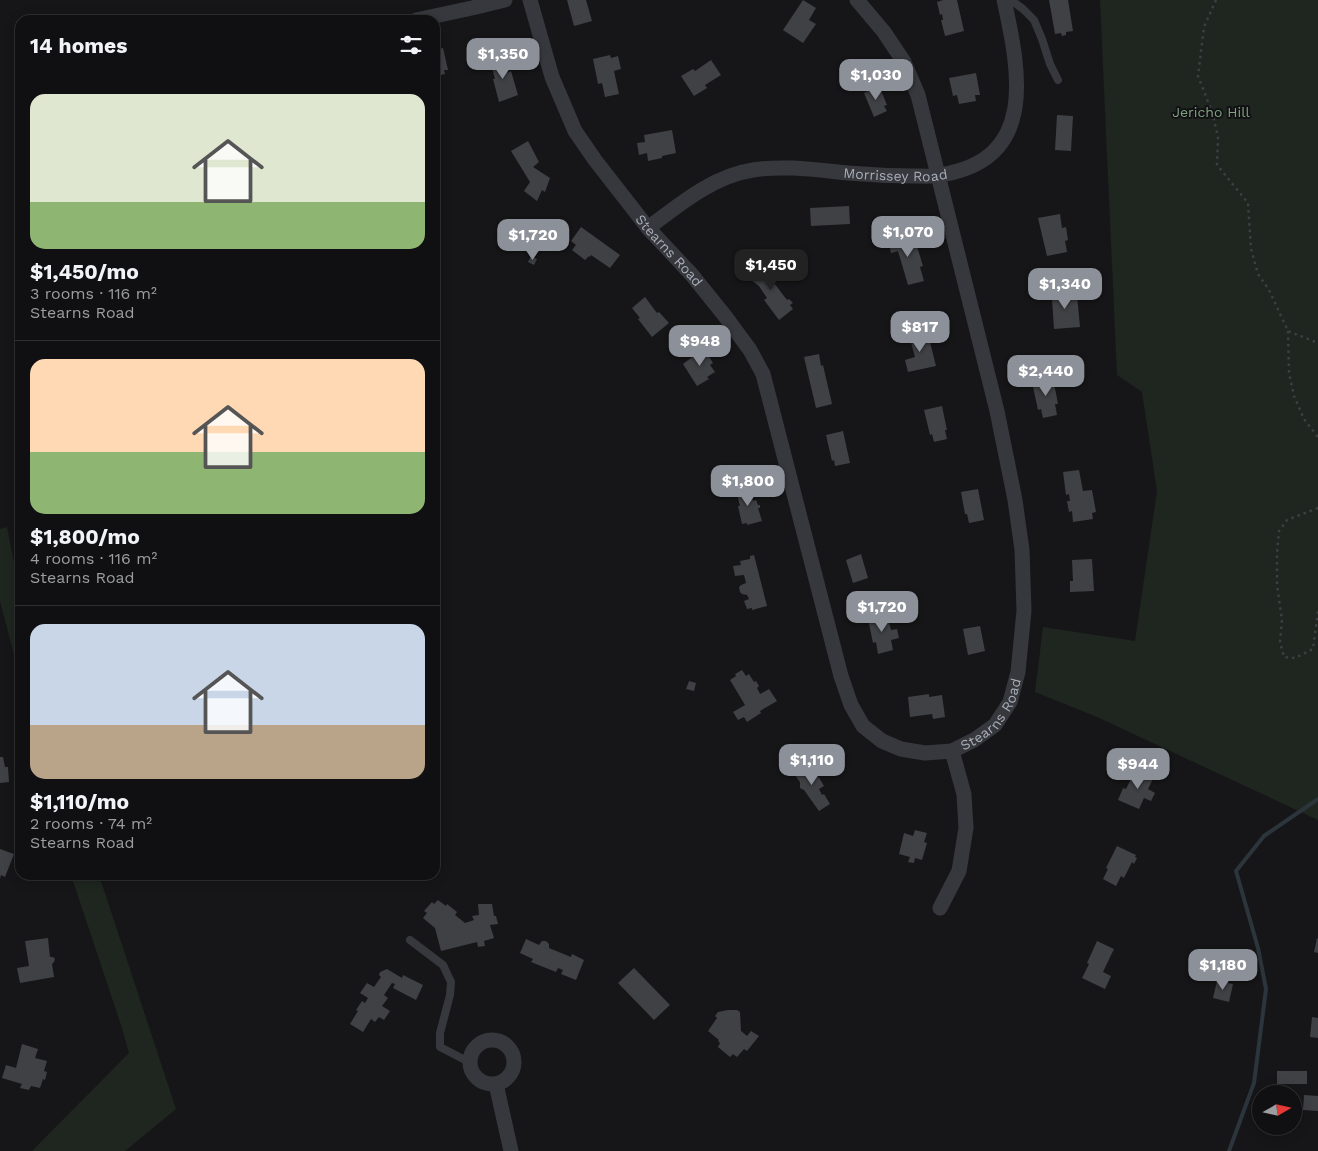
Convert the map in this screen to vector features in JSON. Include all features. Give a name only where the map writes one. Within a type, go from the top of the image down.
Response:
[{"type":"street","points":[[439,15],[505,0]]},
{"type":"street","name":"Stearns Road","points":[[530,0],[552,77],[576,131],[595,160],[648,228],[692,276],[725,316],[750,350],[763,374],[841,676],[851,705],[863,726],[882,741],[901,749],[925,753],[952,752],[974,740],[994,725],[1010,702],[1018,672],[1024,611],[1022,550],[1015,500],[997,411],[918,95],[904,62],[884,32],[857,0]]},
{"type":"street","name":"Morrissey Road","points":[[648,228],[704,189],[727,176],[753,170],[779,168],[891,176],[938,176],[972,167],[990,155],[1004,139],[1013,120],[1017,98],[1017,76],[1012,37],[1004,0]]},
{"type":"street","points":[[940,908],[959,871],[966,828],[964,794],[952,752]]},
{"type":"street","points":[[490,1040],[503,1043],[509,1047],[514,1060],[514,1067],[511,1073],[502,1082],[496,1084],[478,1080],[470,1069],[470,1056],[473,1050],[484,1041],[490,1040]]},
{"type":"street","points":[[496,1084],[511,1151]]},
{"type":"lane","points":[[1011,0],[1034,20],[1058,80]]},
{"type":"lane","points":[[410,940],[443,965],[451,982],[450,995],[440,1033],[440,1047],[470,1062]]},
{"type":"path","points":[[1216,0],[1204,28],[1198,76],[1212,112],[1218,137],[1217,165],[1248,203],[1251,249],[1258,274],[1269,290],[1288,331],[1288,373],[1294,396],[1304,419],[1318,436]]},
{"type":"path","points":[[1288,331],[1318,343]]},
{"type":"path","points":[[1318,508],[1287,520],[1279,531],[1277,585],[1282,620],[1280,642],[1284,657],[1295,658],[1313,648],[1318,611]]},
{"type":"green space","name":"Jericho Hill","points":[[1100,0],[1318,0],[1318,820],[1097,717],[1035,692],[1043,627],[1135,641],[1157,491],[1142,392],[1117,375]]},
{"type":"green space","points":[[7,527],[15,568],[15,659],[0,601],[0,529]]},
{"type":"green space","points":[[73,880],[101,880],[176,1109],[125,1151],[32,1151],[129,1053]]},
{"type":"building","points":[[567,0],[586,0],[592,21],[574,26]]},
{"type":"building","points":[[803,0],[816,8],[809,20],[816,24],[803,43],[783,30]]},
{"type":"building","points":[[957,0],[964,31],[945,36],[941,20],[943,20],[942,14],[940,15],[937,2]]},
{"type":"building","points":[[1049,0],[1068,0],[1073,31],[1066,32],[1066,35],[1062,36],[1061,33],[1055,34]]},
{"type":"building","points":[[443,48],[448,70],[444,70],[445,74],[441,75],[440,71],[440,49]]},
{"type":"building","points":[[610,55],[611,58],[618,56],[621,69],[614,71],[619,94],[605,97],[602,83],[598,84],[593,59]]},
{"type":"building","points":[[502,56],[506,73],[511,71],[518,95],[499,102],[490,59]]},
{"type":"building","points":[[711,60],[721,75],[705,85],[707,88],[694,96],[681,76],[693,69],[695,71]]},
{"type":"building","points":[[976,73],[980,95],[975,95],[976,101],[959,104],[957,95],[953,96],[949,78]]},
{"type":"building","points":[[879,86],[887,105],[884,106],[887,111],[874,117],[864,93]]},
{"type":"building","points":[[1057,115],[1073,116],[1071,151],[1055,150]]},
{"type":"building","points":[[672,130],[676,153],[648,161],[647,153],[639,155],[637,143],[645,142],[644,135]]},
{"type":"building","points":[[528,141],[539,162],[533,167],[550,178],[545,192],[542,190],[537,201],[524,191],[530,182],[511,151]]},
{"type":"building","points":[[849,206],[850,224],[811,226],[810,208]]},
{"type":"building","points":[[1060,214],[1062,228],[1066,227],[1068,240],[1065,241],[1067,252],[1047,256],[1038,218]]},
{"type":"building","points":[[581,227],[620,255],[610,268],[591,255],[585,260],[572,250],[576,245],[571,241]]},
{"type":"building","points":[[910,234],[912,244],[916,243],[923,266],[920,267],[924,281],[908,285],[898,251],[891,253],[888,240]]},
{"type":"building","points":[[531,256],[537,259],[534,265],[528,262]]},
{"type":"building","points":[[756,264],[770,276],[775,271],[780,277],[774,283],[787,300],[789,299],[793,303],[790,305],[793,309],[779,320],[764,300],[767,298],[759,286],[746,276]]},
{"type":"building","points":[[1069,289],[1069,295],[1077,295],[1080,327],[1054,329],[1052,299],[1056,299],[1055,290]]},
{"type":"building","points":[[645,297],[657,313],[659,312],[669,323],[652,337],[632,308]]},
{"type":"building","points":[[922,328],[926,343],[930,342],[936,366],[908,372],[905,360],[915,357],[909,335]]},
{"type":"building","points":[[704,348],[713,363],[710,365],[715,372],[707,377],[709,379],[697,386],[683,364]]},
{"type":"building","points":[[819,354],[832,404],[816,408],[804,357]]},
{"type":"building","points":[[1053,378],[1058,404],[1055,404],[1057,415],[1043,418],[1041,409],[1038,410],[1032,382]]},
{"type":"building","points":[[942,406],[947,439],[934,442],[932,434],[930,435],[924,410]]},
{"type":"building","points":[[843,431],[850,463],[835,466],[826,435]]},
{"type":"building","points":[[1079,470],[1083,491],[1092,490],[1096,512],[1092,513],[1093,519],[1073,522],[1072,511],[1069,512],[1067,501],[1070,501],[1069,494],[1066,495],[1063,472]]},
{"type":"building","points":[[750,487],[753,501],[756,500],[758,505],[760,505],[760,508],[758,508],[762,521],[747,525],[747,523],[742,524],[736,490]]},
{"type":"building","points":[[978,489],[984,520],[969,523],[967,514],[965,514],[961,492]]},
{"type":"building","points":[[861,554],[868,578],[853,583],[846,560]]},
{"type":"building","points":[[754,555],[767,606],[752,610],[752,608],[747,609],[744,601],[749,599],[747,595],[740,592],[739,587],[746,583],[744,575],[735,576],[733,566],[741,565],[740,561],[750,559],[750,556]]},
{"type":"building","points":[[1092,559],[1094,591],[1070,592],[1070,581],[1073,581],[1072,560]]},
{"type":"building","points":[[887,614],[891,630],[897,629],[899,638],[891,640],[893,650],[878,654],[876,642],[873,643],[868,619]]},
{"type":"building","points":[[980,626],[985,651],[968,655],[963,629]]},
{"type":"building","points":[[742,670],[746,676],[749,674],[754,682],[756,681],[760,694],[769,689],[777,701],[760,711],[761,713],[747,722],[744,717],[738,720],[733,712],[745,705],[730,680]]},
{"type":"building","points":[[689,681],[696,683],[694,691],[686,689]]},
{"type":"building","points":[[929,694],[929,697],[942,695],[945,717],[933,719],[932,714],[910,717],[908,697]]},
{"type":"building","points":[[0,757],[3,757],[5,767],[8,767],[9,782],[0,783]]},
{"type":"building","points":[[810,763],[824,786],[819,789],[830,804],[819,811],[804,790],[800,788],[800,782],[794,774]]},
{"type":"building","points":[[1136,769],[1154,777],[1148,789],[1155,793],[1151,801],[1144,798],[1139,809],[1118,800],[1123,788],[1126,789]]},
{"type":"building","points":[[915,830],[927,833],[924,842],[927,843],[922,860],[915,858],[914,863],[908,862],[910,857],[899,854],[904,833],[913,836]]},
{"type":"building","points":[[1117,846],[1136,855],[1135,857],[1137,858],[1134,864],[1132,862],[1124,878],[1121,876],[1116,886],[1103,879],[1108,869],[1106,868]]},
{"type":"building","points":[[0,849],[14,854],[5,877],[1,875],[0,879]]},
{"type":"building","points":[[438,900],[457,912],[455,915],[465,923],[474,920],[472,916],[479,915],[478,904],[492,904],[494,916],[496,916],[498,924],[490,925],[494,938],[484,941],[485,946],[478,947],[477,942],[441,951],[435,928],[423,918],[427,913],[424,911],[432,902],[434,904]]},
{"type":"building","points":[[48,938],[50,957],[55,959],[52,964],[54,977],[20,983],[17,968],[29,966],[25,941]]},
{"type":"building","points":[[526,939],[539,945],[542,941],[546,941],[549,944],[549,948],[571,957],[572,954],[584,960],[576,980],[561,974],[563,970],[558,968],[556,972],[531,962],[533,959],[520,953]]},
{"type":"building","points":[[1318,939],[1318,953],[1314,952]]},
{"type":"building","points":[[1097,941],[1114,949],[1103,972],[1111,976],[1105,989],[1082,978]]},
{"type":"building","points":[[634,968],[670,1005],[654,1020],[618,983]]},
{"type":"building","points":[[387,969],[402,978],[403,975],[423,985],[416,1000],[393,988],[395,984],[392,983],[384,995],[388,998],[382,1006],[390,1011],[384,1020],[379,1017],[375,1022],[371,1019],[363,1032],[350,1024],[362,1001],[365,1003],[368,998],[360,993],[367,983],[374,987],[381,977],[379,975],[380,972]]},
{"type":"building","points":[[1217,981],[1233,984],[1229,1002],[1213,998]]},
{"type":"building","points":[[728,1010],[740,1012],[741,1031],[747,1036],[751,1031],[759,1036],[747,1051],[744,1049],[737,1057],[733,1054],[730,1057],[718,1047],[719,1040],[708,1031],[717,1018],[715,1016],[718,1012]]},
{"type":"building","points":[[1312,1017],[1318,1018],[1318,1038],[1310,1037]]},
{"type":"building","points":[[22,1044],[38,1049],[35,1058],[47,1061],[44,1071],[47,1072],[45,1080],[43,1079],[40,1088],[31,1086],[29,1090],[20,1088],[22,1084],[2,1078],[6,1065],[16,1068]]},
{"type":"building","points":[[1277,1071],[1307,1071],[1307,1084],[1277,1084]]},
{"type":"building","points":[[1304,1095],[1318,1096],[1318,1111],[1303,1110]]},
{"type":"waterway","points":[[1229,1151],[1254,1083],[1266,989],[1258,948],[1236,871],[1264,836],[1318,799]]}]
